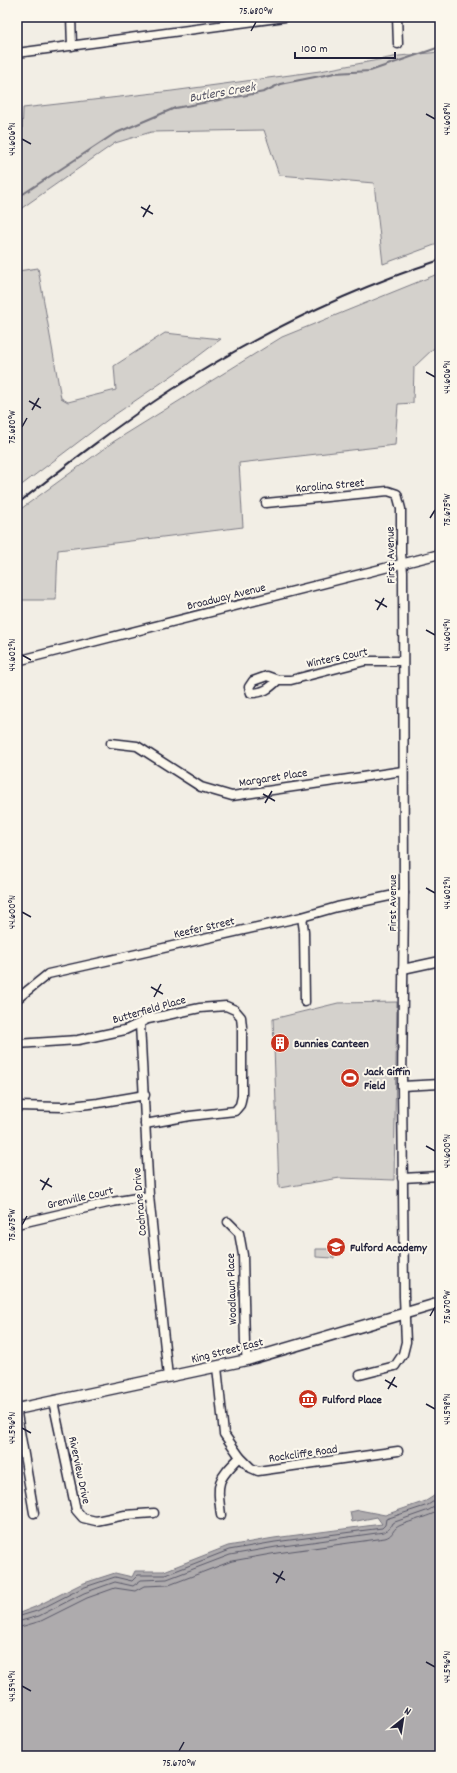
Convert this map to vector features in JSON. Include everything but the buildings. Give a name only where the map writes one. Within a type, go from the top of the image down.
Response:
[{"type":"main road","name":"King Street East","points":[[17,1409],[247,1360],[440,1303]]},
{"type":"street","points":[[71,17],[72,46]]},
{"type":"street","points":[[17,53],[258,18],[285,17]]},
{"type":"street","points":[[397,17],[398,44]]},
{"type":"street","name":"Karolina Street","points":[[266,502],[388,491],[396,494]]},
{"type":"street","name":"First Avenue","points":[[360,1375],[395,1366],[403,1354],[406,1342],[404,1313],[402,1178],[404,893],[402,564],[401,509],[396,494]]},
{"type":"street","name":"Broadway Avenue","points":[[17,661],[440,554]]},
{"type":"street","name":"Winters Court","points":[[278,680],[291,680],[365,661],[402,661]]},
{"type":"street","name":"Margaret Place","points":[[111,743],[137,746],[201,787],[232,796],[403,771]]},
{"type":"street","name":"Keefer Street","points":[[17,1000],[48,974],[302,917],[337,907],[404,893]]},
{"type":"street","points":[[302,917],[304,931],[305,1002]]},
{"type":"street","points":[[404,969],[440,962]]},
{"type":"street","name":"Butterfield Place","points":[[17,1044],[78,1040],[125,1030],[148,1020],[200,1008],[226,1006],[235,1010],[241,1017],[242,1027],[242,1096],[240,1105],[235,1111],[190,1116],[145,1124]]},
{"type":"street","name":"Cochrane Drive","points":[[140,1024],[145,1095],[149,1196],[168,1377]]},
{"type":"street","points":[[402,1086],[440,1084]]},
{"type":"street","points":[[17,1106],[63,1107],[145,1095]]},
{"type":"street","points":[[402,1178],[440,1176]]},
{"type":"street","name":"Grenville Court","points":[[17,1224],[112,1202],[149,1196]]},
{"type":"street","name":"Woodlawn Place","points":[[228,1222],[239,1233],[243,1255],[245,1344],[247,1360]]},
{"type":"street","name":"Rockcliffe Road","points":[[217,1367],[224,1434],[240,1457],[251,1468],[258,1471],[398,1451]]},
{"type":"street","name":"Riverview Drive","points":[[53,1401],[76,1510],[83,1518],[96,1520],[125,1515],[154,1513]]},
{"type":"street","points":[[17,1414],[34,1514]]},
{"type":"street","points":[[221,1515],[218,1489],[220,1480],[240,1457]]},
{"type":"shaded area","points":[[440,52],[440,243],[383,264],[374,183],[279,175],[264,130],[151,132],[115,143],[19,210],[23,108],[172,91],[320,71],[399,56]]},
{"type":"shaded area","points":[[38,268],[61,398],[68,402],[116,390],[114,366],[165,333],[221,339],[180,370],[110,418],[19,487],[18,271]]},
{"type":"shaded area","points":[[440,273],[440,348],[434,348],[414,367],[413,403],[398,404],[395,445],[239,463],[243,527],[58,550],[56,600],[19,600],[18,511],[113,442],[282,337]]},
{"type":"shaded area","points":[[397,1002],[394,1180],[340,1178],[279,1188],[273,1019],[338,1003]]},
{"type":"shaded area","points":[[316,1249],[335,1249],[334,1258],[316,1257]]},
{"type":"water","points":[[440,1492],[440,1756],[17,1756],[17,1614],[35,1607],[81,1584],[115,1573],[132,1577],[135,1571],[164,1571],[228,1546],[274,1538],[382,1524],[377,1517],[352,1522],[350,1512],[359,1510],[385,1515],[426,1501]]},
{"type":"waterway","name":"Butlers Creek","points":[[23,194],[114,134],[175,108],[264,92],[280,84],[335,73],[370,71],[440,47]]},
{"type":"railway","points":[[17,504],[113,430],[204,369],[269,333],[336,300],[405,272],[440,260]]},
{"type":"place","name":"Bunnies Canteen","points":[[280,1043]]},
{"type":"place","name":"Jack Giffin Field","points":[[350,1078]]},
{"type":"place","name":"Fulford Academy","points":[[336,1247]]},
{"type":"place","name":"Fulford Place","points":[[308,1399]]}]
